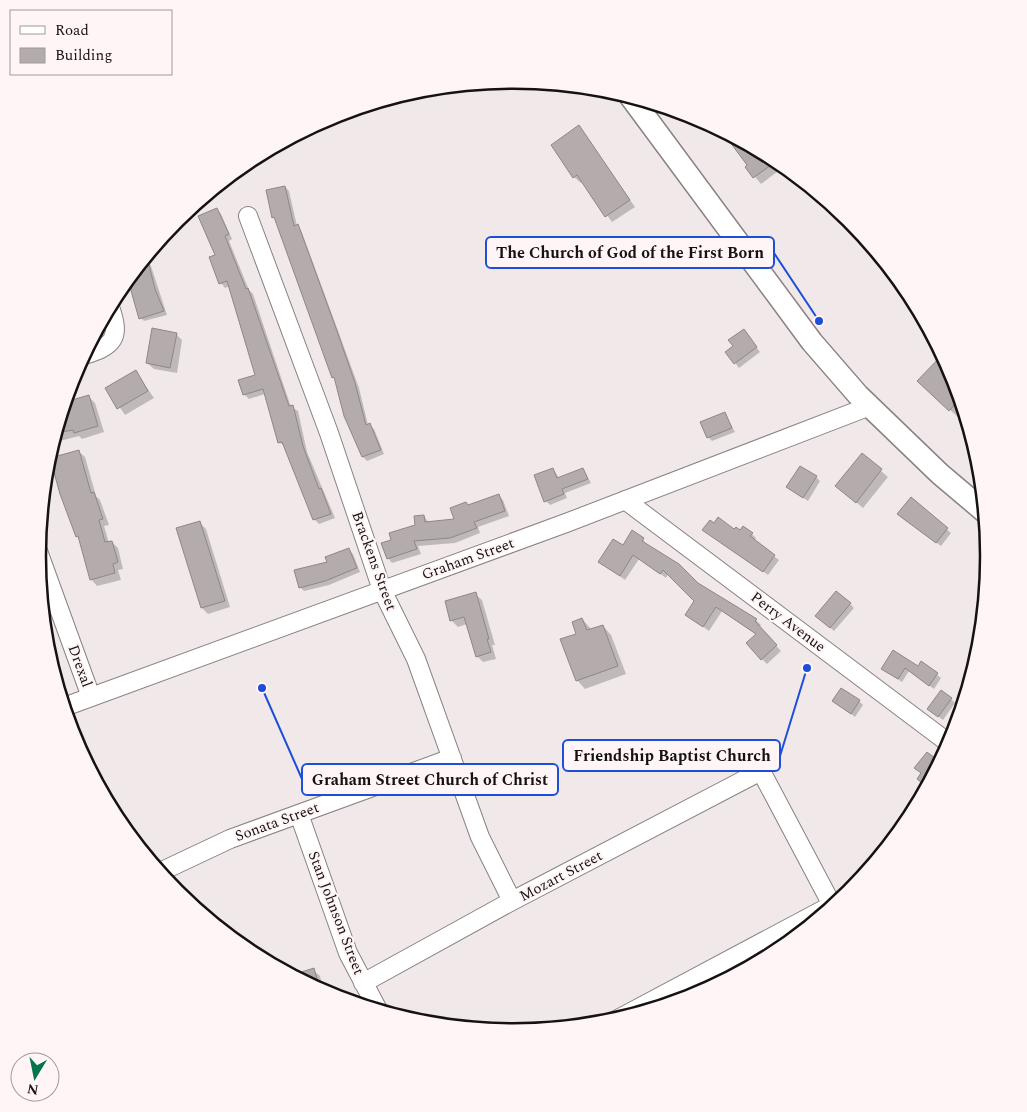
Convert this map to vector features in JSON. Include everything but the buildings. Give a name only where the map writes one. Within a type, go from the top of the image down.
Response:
[{"type":"main road","points":[[637,106],[812,342],[870,406],[940,474],[978,506]]},
{"type":"street","name":"Brackens Street","points":[[248,216],[329,433],[382,590],[419,666],[484,845],[512,901]]},
{"type":"street","points":[[93,352],[104,349],[114,338],[116,325],[113,316]]},
{"type":"street","name":"Graham Street","points":[[71,705],[625,500],[870,406]]},
{"type":"street","name":"Perry Avenue","points":[[625,500],[943,739]]},
{"type":"street","name":"Drexal","points":[[47,575],[91,697]]},
{"type":"street","name":"Sonata Street","points":[[167,869],[230,839],[452,758]]},
{"type":"street","name":"Mozart Street","points":[[363,983],[512,901],[761,771],[829,900]]},
{"type":"street","name":"Stan Johnson Street","points":[[299,814],[348,953],[373,1001]]},
{"type":"street","name":"Mozart Street","points":[[649,1003],[811,916]]},
{"type":"place","name":"The Church of God of the First Born","points":[[819,321]]},
{"type":"place","name":"Friendship Baptist Church","points":[[807,668]]},
{"type":"place","name":"Graham Street Church of Christ","points":[[262,688]]}]
